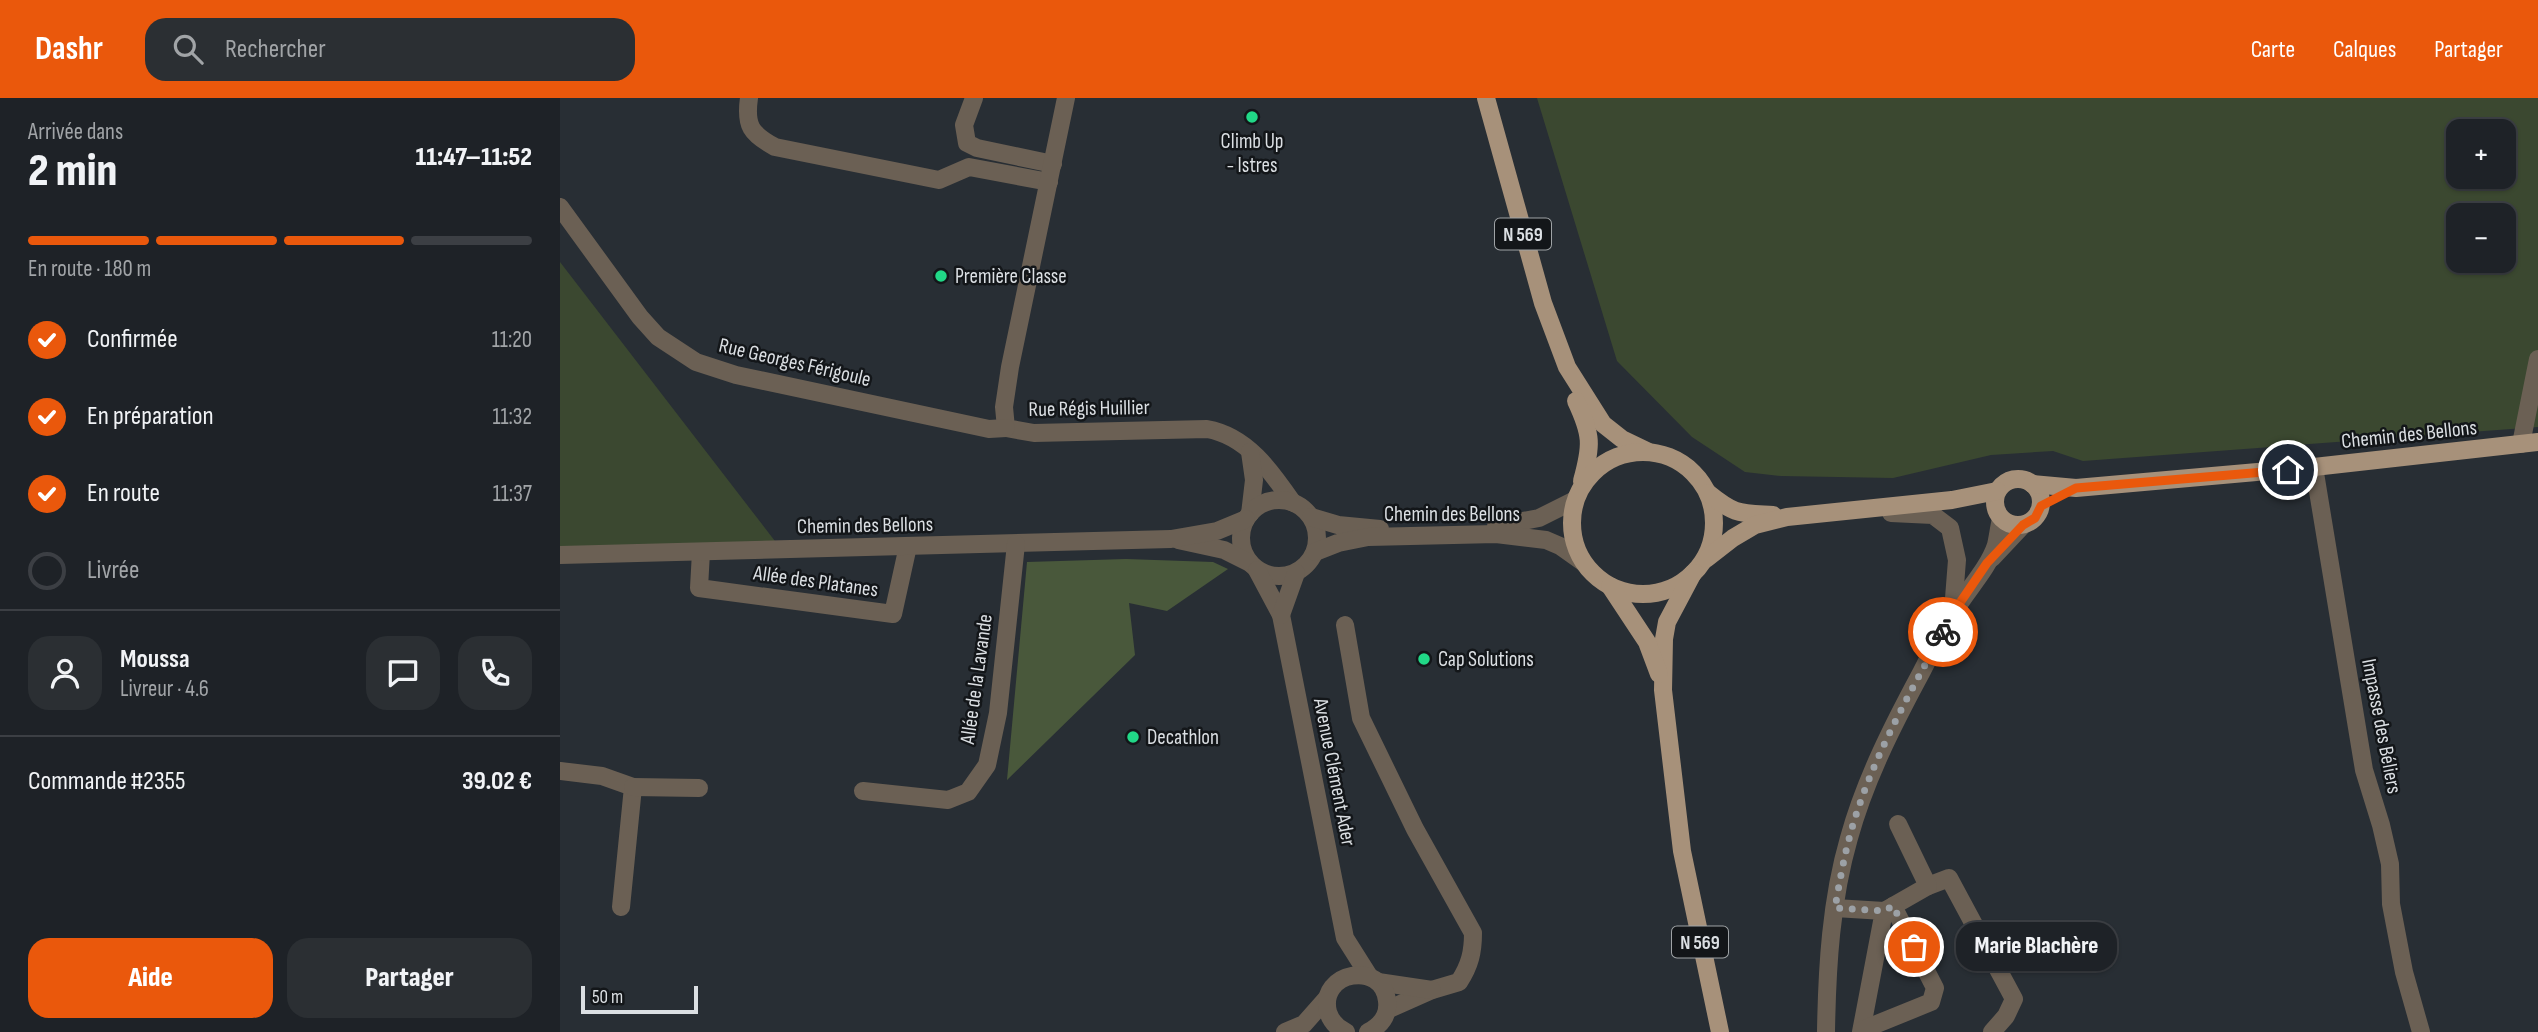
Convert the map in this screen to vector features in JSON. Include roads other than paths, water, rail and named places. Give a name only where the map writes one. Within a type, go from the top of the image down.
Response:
[{"type":"main road","name":"N 569","points":[[1486,98],[1543,303],[1567,367],[1572,392],[1590,435],[1588,459],[1578,494]]},
{"type":"main road","name":"N 569","points":[[1567,367],[1602,424],[1622,439],[1647,451]]},
{"type":"main road","name":"Chemin des Bellons","points":[[2032,484],[2076,488],[2314,467],[2530,443]]},
{"type":"main road","points":[[1698,568],[1709,549],[1714,528],[1713,507],[1698,477],[1683,464],[1666,455],[1647,451],[1627,453],[1608,460],[1592,472],[1578,494],[1572,531],[1578,554],[1595,576],[1610,586],[1645,594],[1679,584],[1755,525],[1787,517],[1952,499],[1997,491]]},
{"type":"main road","points":[[1952,499],[1998,515],[2007,523],[2023,525],[2035,518],[2041,506],[2040,494],[2032,484],[2017,478],[2009,480],[1997,491],[1994,501],[1998,515]]},
{"type":"main road","name":"Chemin des Bellons","points":[[2041,506],[2076,488]]},
{"type":"main road","points":[[1708,493],[1738,513],[1787,517]]},
{"type":"main road","name":"N 569","points":[[1698,568],[1667,622],[1663,690],[1682,851],[1720,1032]]},
{"type":"main road","name":"N 569","points":[[1610,586],[1651,650],[1663,690]]},
{"type":"street","points":[[749,98],[750,126],[756,136],[775,147],[939,180],[969,167],[1051,173]]},
{"type":"street","points":[[974,98],[964,125],[967,143],[1051,173]]},
{"type":"street","name":"Rue Régis Huillier","points":[[1066,98],[1010,367],[1004,407],[1006,428],[1034,433],[1207,429],[1233,436],[1263,462],[1293,503]]},
{"type":"street","name":"Rue Georges Férigoule","points":[[560,207],[640,317],[658,337],[696,362],[736,375],[989,429],[1006,428]]},
{"type":"street","points":[[2530,443],[2538,359]]},
{"type":"street","points":[[1248,517],[1259,506],[1270,501],[1293,503],[1303,508],[1316,528],[1315,552],[1304,567],[1296,572],[1276,576],[1253,566],[1241,545],[1254,480],[1250,452]]},
{"type":"street","name":"Impasse des Béliers","points":[[2314,467],[2364,770],[2390,864],[2391,904],[2404,972],[2421,1032]]},
{"type":"street","name":"Chemin des Bellons","points":[[1311,517],[1338,524],[1385,529],[1499,526],[1539,518],[1578,494]]},
{"type":"street","points":[[1860,509],[1882,514],[1908,512],[1933,515],[1950,528],[1957,560],[1953,613]]},
{"type":"street","points":[[1826,1032],[1826,990],[1835,908],[1849,838],[1865,789],[1898,715],[1953,613],[1996,545],[1998,515]]},
{"type":"street","name":"Chemin des Bellons","points":[[560,555],[1171,539],[1217,531],[1248,517]]},
{"type":"street","points":[[1987,563],[2023,525]]},
{"type":"street","name":"Chemin des Bellons","points":[[1315,552],[1338,543],[1368,537],[1496,534],[1546,540],[1560,546],[1584,563]]},
{"type":"street","name":"Chemin des Bellons","points":[[1171,539],[1224,550],[1253,566]]},
{"type":"street","name":"Allée de la Lavande","points":[[863,791],[948,800],[968,792],[987,765],[998,712],[1016,544]]},
{"type":"street","name":"Allée des Platanes","points":[[701,552],[699,588],[893,614],[908,546]]},
{"type":"street","name":"Avenue Clément Ader","points":[[1253,566],[1281,615],[1345,938],[1387,1000],[1387,1010]]},
{"type":"street","points":[[1281,615],[1296,572]]},
{"type":"street","points":[[1345,625],[1361,718],[1415,829],[1473,933],[1473,952],[1459,982],[1432,990],[1387,1010],[1374,1030]]},
{"type":"street","points":[[560,771],[603,776],[633,787],[699,788]]},
{"type":"street","points":[[621,907],[633,787]]},
{"type":"street","points":[[1898,824],[1928,886]]},
{"type":"street","points":[[1835,908],[1888,909],[1949,877],[2014,999],[2006,1017],[1992,1032]]},
{"type":"street","points":[[1862,1031],[1888,909]]},
{"type":"street","points":[[1862,1031],[1931,1002],[1935,988],[1888,909]]},
{"type":"street","name":"Avenue Clément Ader","points":[[1331,991],[1345,938]]},
{"type":"street","points":[[1285,1032],[1304,1024],[1331,991],[1350,975],[1432,990]]},
{"type":"street","points":[[1331,991],[1329,1017],[1340,1028]]},
{"type":"street","points":[[1304,1024],[1340,1028]]},
{"type":"place","name":"Climb Up - Istres","points":[[1252,117]]},
{"type":"place","name":"Première Classe","points":[[941,276]]},
{"type":"place","name":"Cap Solutions","points":[[1424,659]]},
{"type":"place","name":"Decathlon","points":[[1133,737]]},
{"type":"place","name":"Marie Blachère","points":[[1914,947]]}]
